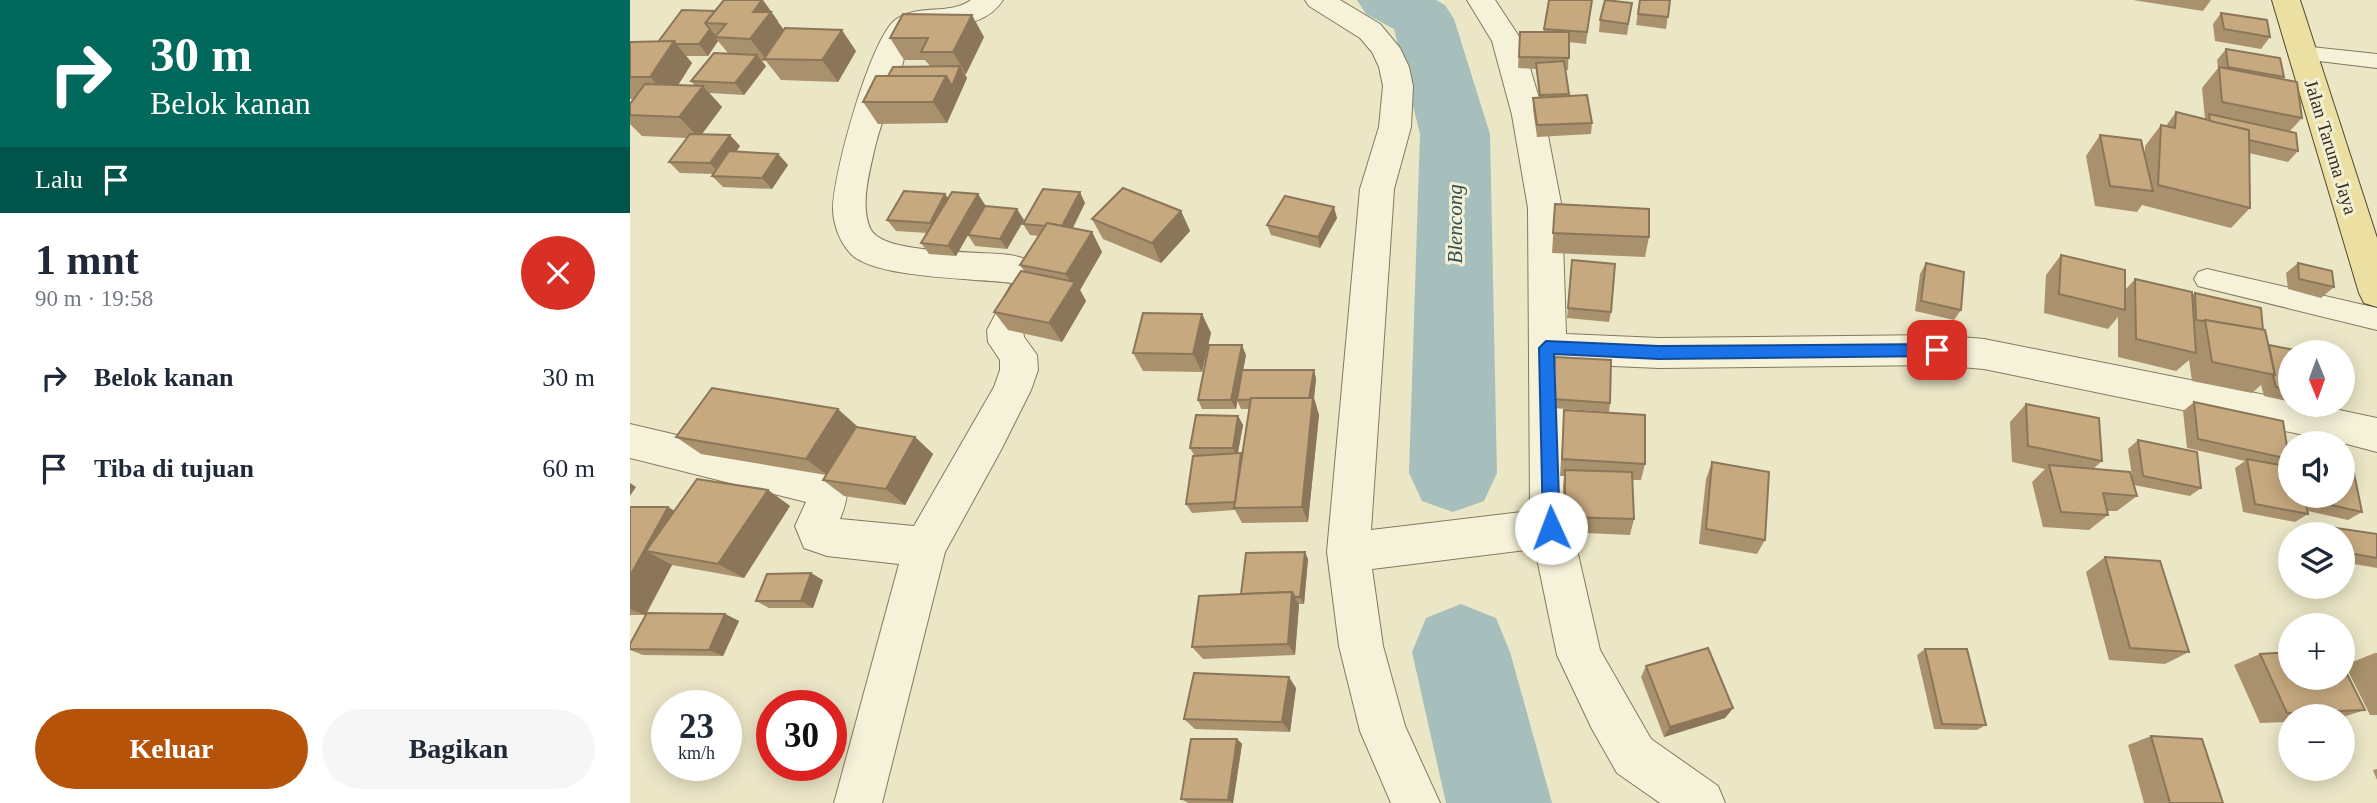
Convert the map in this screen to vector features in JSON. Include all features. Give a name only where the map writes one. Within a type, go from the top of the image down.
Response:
[{"type":"main road","name":"Jalan Taruma Jaya","points":[[2286,0],[2377,293]]},
{"type":"street","points":[[858,803],[925,547],[988,438],[1012,390],[1019,370],[1018,355],[1006,342],[1005,330],[1032,280],[1028,273],[1010,269],[886,256],[864,247],[853,234],[850,209],[857,156],[867,115],[897,38],[905,27],[913,23],[958,18],[977,10],[989,0]]},
{"type":"street","points":[[1319,0],[1373,34],[1392,58],[1401,100],[1394,138],[1377,189],[1348,552],[1362,646],[1383,731],[1416,803]]},
{"type":"street","points":[[1481,0],[1507,41],[1528,115],[1545,208],[1546,348],[1536,531],[1579,655],[1608,713],[1634,756],[1701,803]]},
{"type":"street","points":[[1546,348],[1659,353],[1937,350],[1984,354],[2377,435]]},
{"type":"street","points":[[630,441],[821,487],[827,492],[828,498],[816,526],[819,534],[827,537],[925,547]]},
{"type":"street","points":[[1348,552],[1536,531]]},
{"type":"lane","points":[[2302,53],[2377,61]]},
{"type":"lane","points":[[2207,279],[2377,318]]},
{"type":"building","points":[[724,0],[762,0],[753,12],[771,12],[750,39],[715,37],[726,24],[705,23]]},
{"type":"building","points":[[1549,0],[1592,0],[1587,32],[1544,29]]},
{"type":"building","points":[[1605,0],[1632,3],[1628,24],[1600,20]]},
{"type":"building","points":[[1640,0],[1670,0],[1668,17],[1638,14]]},
{"type":"building","points":[[682,10],[715,11],[705,23],[710,29],[699,44],[658,42]]},
{"type":"building","points":[[2221,13],[2267,20],[2270,37],[2224,29]]},
{"type":"building","points":[[903,14],[972,15],[953,52],[921,52],[928,38],[890,38]]},
{"type":"building","points":[[785,28],[842,30],[822,60],[764,59]]},
{"type":"building","points":[[1520,32],[1569,32],[1569,58],[1519,57]]},
{"type":"building","points":[[674,41],[650,77],[630,77],[630,42]]},
{"type":"building","points":[[2226,49],[2280,58],[2284,77],[2228,67]]},
{"type":"building","points":[[714,53],[757,55],[735,83],[691,81]]},
{"type":"building","points":[[1564,61],[1569,94],[1540,95],[1536,63]]},
{"type":"building","points":[[960,66],[952,86],[946,76],[888,76],[893,67]]},
{"type":"building","points":[[2219,67],[2297,82],[2302,118],[2222,102]]},
{"type":"building","points":[[876,76],[946,76],[933,102],[863,102]]},
{"type":"building","points":[[645,84],[703,86],[679,117],[630,115],[630,104]]},
{"type":"building","points":[[1587,95],[1592,123],[1537,125],[1533,98]]},
{"type":"building","points":[[2176,112],[2249,130],[2250,208],[2158,185],[2161,125],[2175,128]]},
{"type":"building","points":[[2209,114],[2296,133],[2298,151],[2249,140],[2249,130],[2210,121]]},
{"type":"building","points":[[690,134],[730,135],[710,163],[669,162]]},
{"type":"building","points":[[2100,135],[2141,140],[2153,191],[2110,186]]},
{"type":"building","points":[[729,151],[778,154],[762,178],[712,176]]},
{"type":"building","points":[[1123,188],[1181,211],[1152,243],[1092,219]]},
{"type":"building","points":[[1043,189],[1080,192],[1062,226],[1047,223],[1045,226],[1023,224]]},
{"type":"building","points":[[904,191],[945,194],[930,223],[887,220]]},
{"type":"building","points":[[952,192],[978,194],[948,246],[921,243]]},
{"type":"building","points":[[1285,196],[1334,207],[1318,237],[1267,225]]},
{"type":"building","points":[[1555,204],[1649,209],[1649,237],[1553,233]]},
{"type":"building","points":[[985,206],[1017,209],[1000,239],[968,235]]},
{"type":"building","points":[[1047,223],[1092,232],[1066,274],[1020,265]]},
{"type":"building","points":[[2061,255],[2125,270],[2125,310],[2059,294]]},
{"type":"building","points":[[1572,260],[1615,264],[1611,312],[1568,308]]},
{"type":"building","points":[[1926,263],[1964,272],[1961,310],[1921,301]]},
{"type":"building","points":[[2298,263],[2332,271],[2334,287],[2299,279]]},
{"type":"building","points":[[1021,271],[1075,282],[1049,323],[994,312]]},
{"type":"building","points":[[2135,279],[2192,292],[2196,353],[2136,339]]},
{"type":"building","points":[[2195,293],[2261,308],[2263,330],[2196,320]]},
{"type":"building","points":[[1143,313],[1202,314],[1193,354],[1133,353]]},
{"type":"building","points":[[2205,320],[2265,330],[2275,375],[2212,362]]},
{"type":"building","points":[[1209,345],[1242,345],[1231,400],[1198,400]]},
{"type":"building","points":[[2269,345],[2278,347],[2278,387],[2273,376],[2275,375]]},
{"type":"building","points":[[1555,357],[1611,360],[1610,403],[1552,399]]},
{"type":"building","points":[[1242,370],[1314,370],[1309,398],[1237,400]]},
{"type":"building","points":[[712,388],[838,409],[806,459],[676,437]]},
{"type":"building","points":[[1251,398],[1313,398],[1302,507],[1234,508]]},
{"type":"building","points":[[2194,402],[2283,421],[2285,431],[2278,431],[2278,457],[2198,439]]},
{"type":"building","points":[[2026,404],[2099,418],[2102,461],[2028,446]]},
{"type":"building","points":[[1564,410],[1645,415],[1645,464],[1562,459]]},
{"type":"building","points":[[1196,415],[1238,416],[1233,448],[1190,448]]},
{"type":"building","points":[[856,427],[915,437],[886,489],[823,480]]},
{"type":"building","points":[[2138,440],[2197,452],[2201,488],[2143,476]]},
{"type":"building","points":[[1241,453],[1235,502],[1186,504],[1193,456]]},
{"type":"building","points":[[2247,459],[2278,465],[2278,508],[2307,508],[2308,514],[2255,504]]},
{"type":"building","points":[[1712,462],[1769,472],[1765,540],[1706,529]]},
{"type":"building","points":[[2049,465],[2130,472],[2137,496],[2103,493],[2108,515],[2061,512]]},
{"type":"building","points":[[1565,470],[1632,472],[1634,519],[1565,517]]},
{"type":"building","points":[[2355,478],[2362,512],[2345,508],[2355,508]]},
{"type":"building","points":[[697,479],[768,490],[718,564],[646,551]]},
{"type":"building","points":[[630,507],[668,507],[630,576]]},
{"type":"building","points":[[2355,531],[2377,534],[2377,558],[2355,554]]},
{"type":"building","points":[[1305,552],[1300,597],[1295,597],[1292,592],[1241,594],[1246,553]]},
{"type":"building","points":[[2105,557],[2160,561],[2189,652],[2130,648]]},
{"type":"building","points":[[811,573],[801,601],[756,601],[767,574]]},
{"type":"building","points":[[1292,592],[1288,644],[1192,647],[1199,596]]},
{"type":"building","points":[[647,613],[725,614],[709,650],[630,649],[630,644]]},
{"type":"building","points":[[1708,648],[1733,708],[1670,727],[1646,666]]},
{"type":"building","points":[[1925,649],[1967,649],[1986,725],[1942,724]]},
{"type":"building","points":[[2278,653],[2278,690],[2355,690],[2365,710],[2355,710],[2355,704],[2283,704],[2260,654]]},
{"type":"building","points":[[1194,673],[1289,677],[1282,722],[1184,719]]},
{"type":"building","points":[[2151,736],[2202,739],[2223,803],[2170,803]]},
{"type":"building","points":[[1191,739],[1237,739],[1228,800],[1181,799]]},
{"type":"waterway","name":"Blencong","points":[[1388,0],[1423,19],[1455,134],[1453,473]]},
{"type":"waterway","name":"Blencong","points":[[1461,652],[1499,803]]},
{"type":"route","points":[[1551,528],[1546,348],[1659,353],[1937,350]]}]
